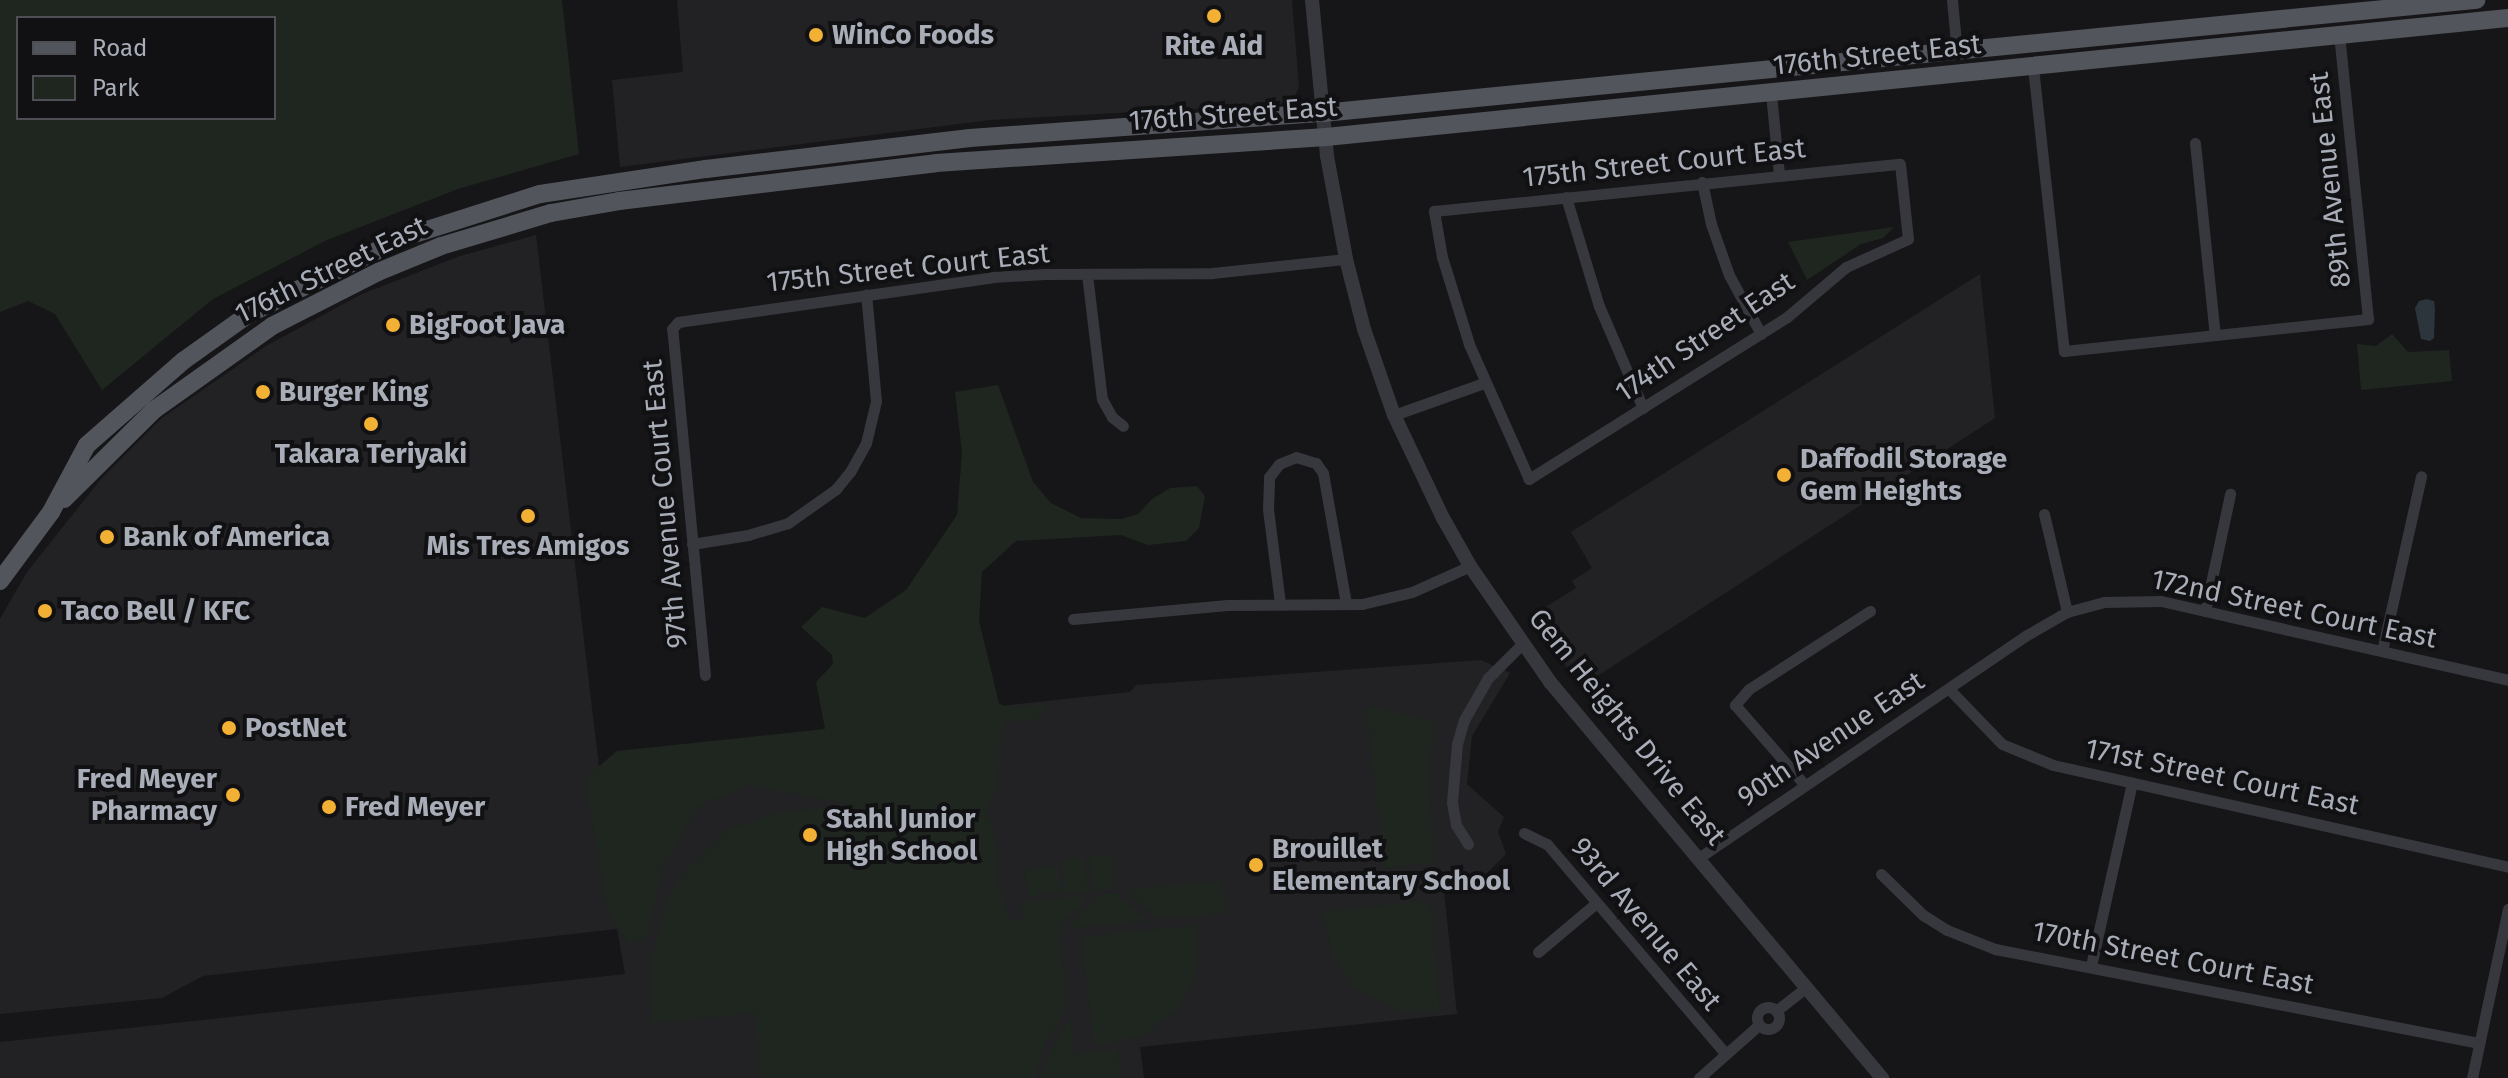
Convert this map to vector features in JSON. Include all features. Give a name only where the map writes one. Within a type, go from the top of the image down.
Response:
[{"type":"main road","name":"176th Street East","points":[[51,512],[87,445],[183,361],[249,314],[332,270],[402,238],[540,194],[692,171],[970,138],[1323,113],[2476,0]]},
{"type":"main road","points":[[2342,35],[2390,22],[2498,9],[2505,0]]},
{"type":"main road","name":"176th Street East","points":[[0,581],[51,512],[107,454],[154,410],[248,341],[318,301],[441,246],[551,213],[619,201],[936,163],[1326,137],[2508,18]]},
{"type":"main road","points":[[2033,67],[2040,56],[2173,41],[2235,25]]},
{"type":"main road","points":[[1827,88],[1865,75],[1952,65],[1957,53]]},
{"type":"main road","points":[[107,454],[109,443],[164,387],[183,361]]},
{"type":"street","name":"Gem Heights Drive East","points":[[1312,0],[1326,137],[1346,259],[1364,329],[1394,415],[1470,566],[1522,644],[1882,1078]]},
{"type":"street","points":[[1952,0],[1957,53]]},
{"type":"street","name":"89th Avenue East","points":[[2215,335],[2368,319],[2342,35]]},
{"type":"street","points":[[2033,67],[2064,351],[2215,335],[2195,143]]},
{"type":"street","points":[[1771,94],[1779,174]]},
{"type":"street","name":"175th Street Court East","points":[[1484,383],[1451,291],[1434,211],[1900,164],[1908,239]]},
{"type":"street","points":[[1702,182],[1711,224],[1729,275],[1761,334]]},
{"type":"street","points":[[1566,197],[1599,306],[1643,408]]},
{"type":"street","name":"174th Street East","points":[[1484,383],[1529,479],[1787,317],[1846,267],[1908,239]]},
{"type":"street","name":"175th Street Court East","points":[[672,329],[678,322],[690,318],[993,277],[1237,271],[1346,259]]},
{"type":"street","points":[[1087,274],[1102,399],[1112,417],[1123,426]]},
{"type":"street","points":[[692,544],[748,535],[788,523],[836,489],[866,443],[876,401],[866,294]]},
{"type":"street","name":"97th Avenue Court East","points":[[672,329],[705,675]]},
{"type":"street","points":[[1394,415],[1484,383]]},
{"type":"street","points":[[1280,603],[1268,509],[1269,477],[1279,464],[1296,457],[1316,463],[1323,473],[1346,604]]},
{"type":"street","points":[[2382,651],[2421,476]]},
{"type":"street","points":[[2205,611],[2230,494]]},
{"type":"street","points":[[2044,514],[2067,612]]},
{"type":"street","points":[[1073,619],[1280,603],[1346,604],[1389,599],[1470,566]]},
{"type":"street","name":"172nd Street Court East","points":[[1949,689],[2067,612],[2104,602],[2133,600],[2205,611],[2508,680]]},
{"type":"street","points":[[1804,784],[1735,705],[1749,689],[1870,611]]},
{"type":"street","points":[[1468,844],[1456,825],[1452,802],[1457,744],[1464,720],[1488,678],[1522,644]]},
{"type":"street","name":"171st Street Court East","points":[[1949,689],[2002,744],[2053,765],[2508,867]]},
{"type":"street","name":"90th Avenue East","points":[[1700,857],[1949,689]]},
{"type":"street","points":[[2091,966],[2132,783]]},
{"type":"street","name":"93rd Avenue East","points":[[1524,833],[1547,844],[1725,1053]]},
{"type":"street","name":"170th Street Court East","points":[[1881,874],[1923,915],[1976,943],[2477,1043]]},
{"type":"street","points":[[1538,952],[1595,904]]},
{"type":"street","points":[[2472,1078],[2477,1043],[2508,909]]},
{"type":"street","points":[[1699,1078],[1759,1025],[1757,1017],[1761,1010],[1769,1007],[1776,1011],[1807,987]]},
{"type":"shaded area","points":[[677,0],[1292,0],[1299,87],[1293,100],[1279,104],[990,120],[620,167],[612,80],[683,72]]},
{"type":"shaded area","points":[[536,235],[599,767],[1000,706],[1130,692],[1136,685],[1481,660],[1510,673],[1472,736],[1467,784],[1504,817],[1498,832],[1506,854],[1485,875],[1443,882],[1457,1014],[1140,1047],[1144,1078],[0,1078],[0,1042],[625,974],[617,929],[203,976],[162,998],[0,1014],[0,619],[27,572],[101,479],[162,418],[266,346],[362,294],[460,256]]},
{"type":"shaded area","name":"Daffodil Storage Gem Heights","points":[[1980,274],[1995,418],[1582,686],[1528,618],[1576,588],[1572,581],[1592,568],[1571,532]]},
{"type":"shaded area","points":[[2419,301],[2434,301],[2435,308],[2434,338],[2430,341],[2421,339],[2415,308]]},
{"type":"green space","points":[[0,0],[562,0],[579,154],[458,189],[327,240],[213,299],[102,390],[55,314],[28,301],[0,312]]},
{"type":"green space","points":[[1894,227],[1883,238],[1861,244],[1807,280],[1788,242]]},
{"type":"green space","points":[[2392,334],[2408,352],[2449,350],[2452,381],[2361,390],[2357,344],[2376,346]]},
{"type":"green space","name":"Stahl Junior High School","points":[[998,385],[1033,482],[1051,503],[1081,518],[1121,519],[1138,514],[1152,499],[1170,488],[1197,486],[1205,496],[1199,528],[1186,541],[1148,545],[1121,535],[1016,541],[982,572],[979,621],[999,703],[1005,707],[1050,704],[1037,719],[1005,722],[1000,741],[998,787],[985,814],[993,822],[998,883],[1010,920],[1023,919],[1021,902],[1085,895],[1081,906],[1063,922],[1058,935],[1067,991],[1063,1015],[1044,1045],[1035,1078],[761,1078],[755,1013],[652,1023],[650,965],[665,906],[682,874],[726,831],[772,813],[850,804],[747,785],[699,806],[663,867],[647,937],[631,946],[608,913],[585,778],[617,751],[825,729],[816,682],[833,664],[832,655],[801,627],[822,607],[865,618],[906,590],[957,515],[962,453],[955,392]]},
{"type":"green space","points":[[1366,705],[1436,722],[1428,771],[1434,863],[1385,868]]},
{"type":"green space","points":[[1112,854],[1115,889],[1092,891],[1089,856]]},
{"type":"green space","points":[[1084,857],[1088,892],[1065,895],[1061,860]]},
{"type":"green space","points":[[1057,865],[1061,892],[1028,896],[1024,870]]},
{"type":"green space","points":[[1218,881],[1223,888],[1227,913],[1159,919],[1129,895],[1129,889]]},
{"type":"green space","points":[[1115,892],[1148,921],[1068,928],[1097,896]]},
{"type":"green space","points":[[1426,901],[1431,905],[1440,1012],[1401,1011],[1355,988],[1343,973],[1333,957],[1323,911]]},
{"type":"green space","points":[[1197,925],[1196,978],[1177,1011],[1144,1035],[1094,1046],[1082,942],[1086,936]]},
{"type":"green space","points":[[1070,1017],[1074,1054],[1117,1049],[1122,1078],[1041,1078],[1047,1056]]},
{"type":"place","name":"Rite Aid","points":[[1214,16]]},
{"type":"place","name":"WinCo Foods","points":[[816,35]]},
{"type":"place","name":"BigFoot Java","points":[[393,325]]},
{"type":"place","name":"Burger King","points":[[263,392]]},
{"type":"place","name":"Takara Teriyaki","points":[[371,424]]},
{"type":"place","name":"Daffodil Storage Gem Heights","points":[[1784,475]]},
{"type":"place","name":"Mis Tres Amigos","points":[[528,516]]},
{"type":"place","name":"Bank of America","points":[[107,537]]},
{"type":"place","name":"Taco Bell / KFC","points":[[45,611]]},
{"type":"place","name":"PostNet","points":[[229,728]]},
{"type":"place","name":"Fred Meyer Pharmacy","points":[[233,795]]},
{"type":"place","name":"Fred Meyer","points":[[329,807]]},
{"type":"place","name":"Stahl Junior High School","points":[[810,835]]},
{"type":"place","name":"Brouillet Elementary School","points":[[1256,865]]}]
